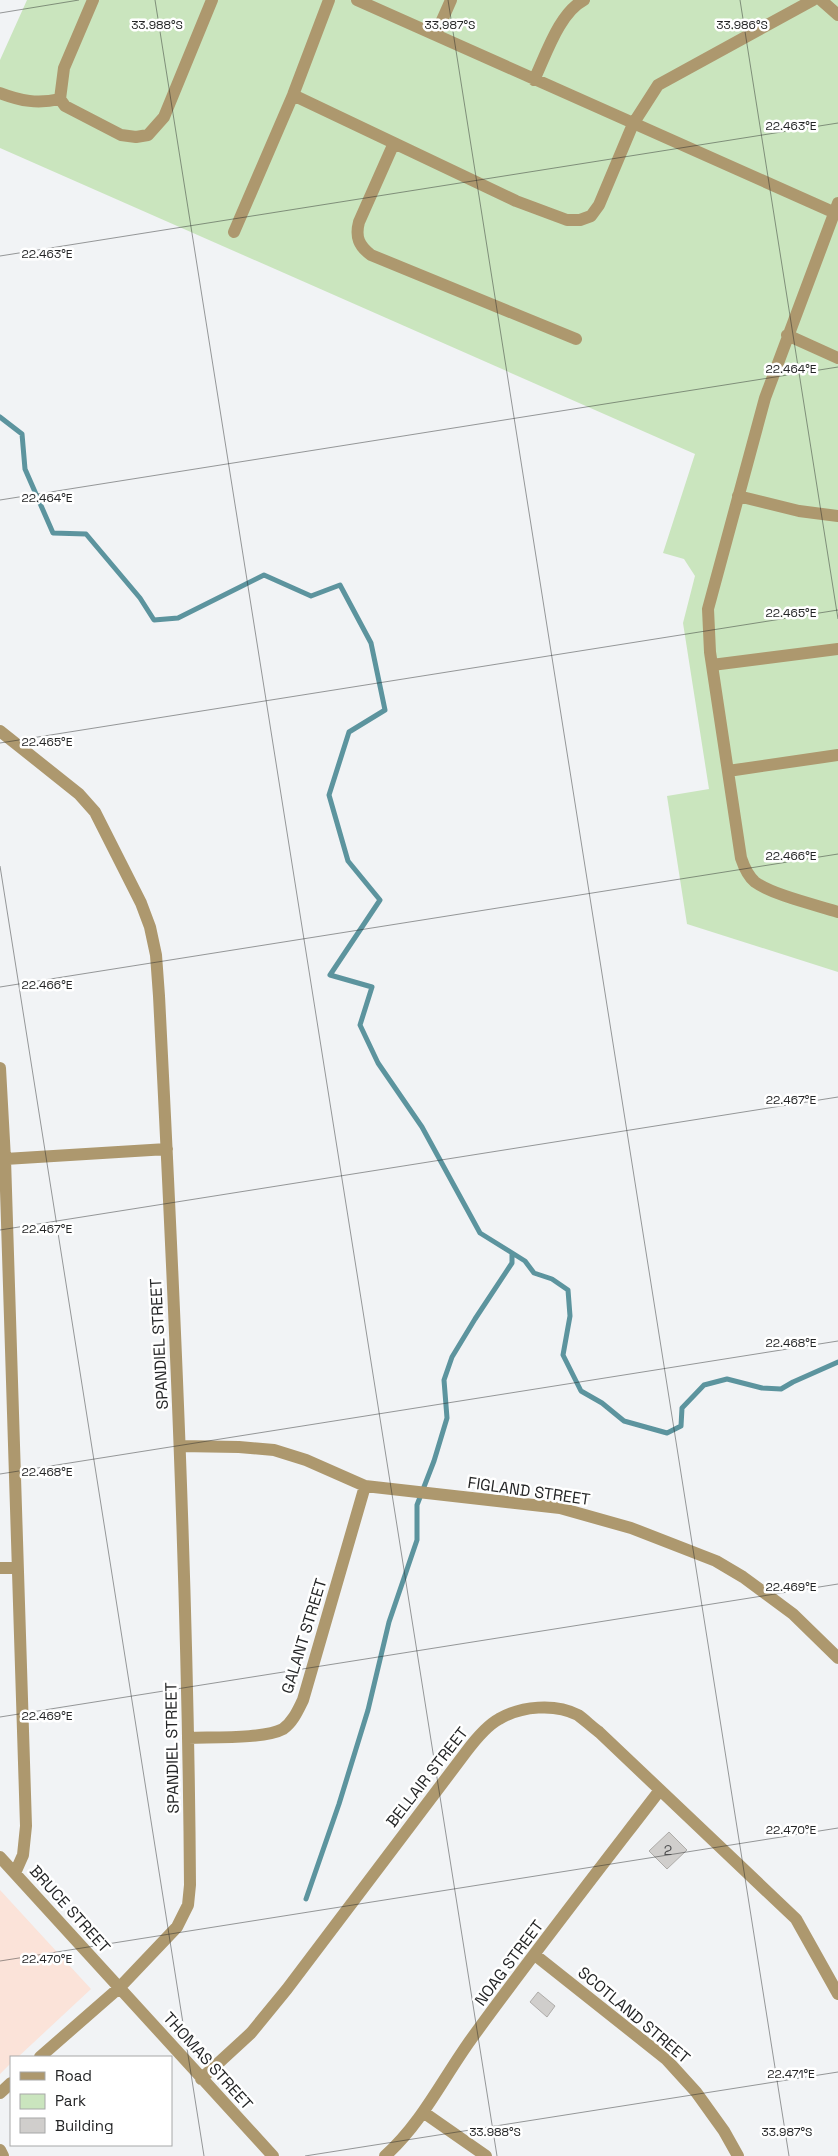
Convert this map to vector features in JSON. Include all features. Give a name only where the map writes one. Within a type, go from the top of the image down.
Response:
[{"type":"street","points":[[93,0],[64,68],[60,98],[65,106],[121,135],[136,137],[148,135],[164,117],[212,0]]},
{"type":"street","points":[[234,232],[293,96],[329,0]]},
{"type":"street","points":[[357,0],[633,124],[836,208],[765,398],[708,609],[708,628],[741,858],[747,872],[755,881],[767,888],[838,912]]},
{"type":"street","points":[[436,34],[451,0]]},
{"type":"street","points":[[534,80],[561,23],[584,0]]},
{"type":"street","points":[[293,96],[516,201],[567,220],[580,220],[591,216],[599,205],[633,124],[651,93],[658,85],[813,0]]},
{"type":"street","points":[[821,0],[838,15]]},
{"type":"street","points":[[0,93],[17,100],[32,103],[60,98]]},
{"type":"street","points":[[394,143],[356,231],[362,248],[371,255],[576,338]]},
{"type":"street","points":[[787,335],[838,358]]},
{"type":"street","points":[[738,496],[799,511],[838,516]]},
{"type":"street","points":[[712,664],[838,649]]},
{"type":"street","name":"SPANDIEL STREET","points":[[0,731],[87,802],[95,812],[142,903],[150,927],[156,955],[180,1446],[189,1738],[190,1885],[188,1906],[177,1927],[119,1988],[41,2056]]},
{"type":"street","points":[[728,771],[838,754]]},
{"type":"street","name":"BRUCE STREET","points":[[0,1068],[5,1159],[26,1826],[23,1855],[15,1873],[119,1988]]},
{"type":"street","points":[[5,1159],[166,1150]]},
{"type":"street","name":"FIGLAND STREET","points":[[180,1446],[239,1447],[274,1450],[306,1460],[365,1486],[560,1508],[631,1528],[716,1561],[743,1577],[793,1614],[838,1658]]},
{"type":"street","name":"GALANT STREET","points":[[189,1738],[267,1734],[283,1729],[292,1720],[303,1700],[365,1486]]},
{"type":"street","points":[[0,1568],[17,1568]]},
{"type":"street","name":"BELLAIR STREET","points":[[201,2079],[252,2033],[482,1733],[498,1719],[520,1710],[558,1708],[578,1715],[599,1732],[796,1920],[838,1994]]},
{"type":"street","name":"NOAG STREET","points":[[384,2156],[416,2124],[472,2038],[660,1790]]},
{"type":"street","points":[[0,1857],[15,1873]]},
{"type":"street","name":"SCOTLAND STREET","points":[[535,1955],[666,2059],[696,2092],[724,2131],[738,2156]]},
{"type":"street","name":"THOMAS STREET","points":[[119,1988],[273,2156]]},
{"type":"street","points":[[0,2093],[10,2084]]},
{"type":"street","points":[[423,2112],[486,2156]]},
{"type":"street","points":[[0,2150],[3,2156]]},
{"type":"shaded area","points":[[0,1890],[91,1989],[19,2056],[10,2056],[10,2064],[0,2074]]},
{"type":"green space","points":[[27,0],[838,0],[838,972],[687,924],[667,796],[709,789],[683,623],[695,576],[684,559],[663,553],[695,454],[0,148],[0,60]]},
{"type":"building","points":[[669,1832],[687,1850],[667,1869],[649,1851]]},
{"type":"building","points":[[538,1992],[555,2006],[547,2017],[530,2002]]},
{"type":"waterway","points":[[0,417],[22,434],[25,469],[53,533],[86,534],[140,598],[154,620],[178,618],[264,575],[311,596],[340,585],[371,643],[385,710],[349,732],[329,795],[348,861],[380,900],[330,975],[372,987],[360,1025],[378,1063],[422,1127],[480,1233],[525,1261],[534,1273],[552,1279],[568,1290],[570,1316],[563,1355],[581,1391],[602,1403],[624,1421],[667,1433],[681,1426],[682,1408],[704,1385],[727,1379],[762,1388],[781,1389],[838,1362]]},
{"type":"waterway","points":[[306,1899],[339,1804],[368,1710],[389,1622],[417,1540],[417,1505],[434,1461],[447,1418],[444,1380],[452,1357],[512,1263],[512,1253]]}]
